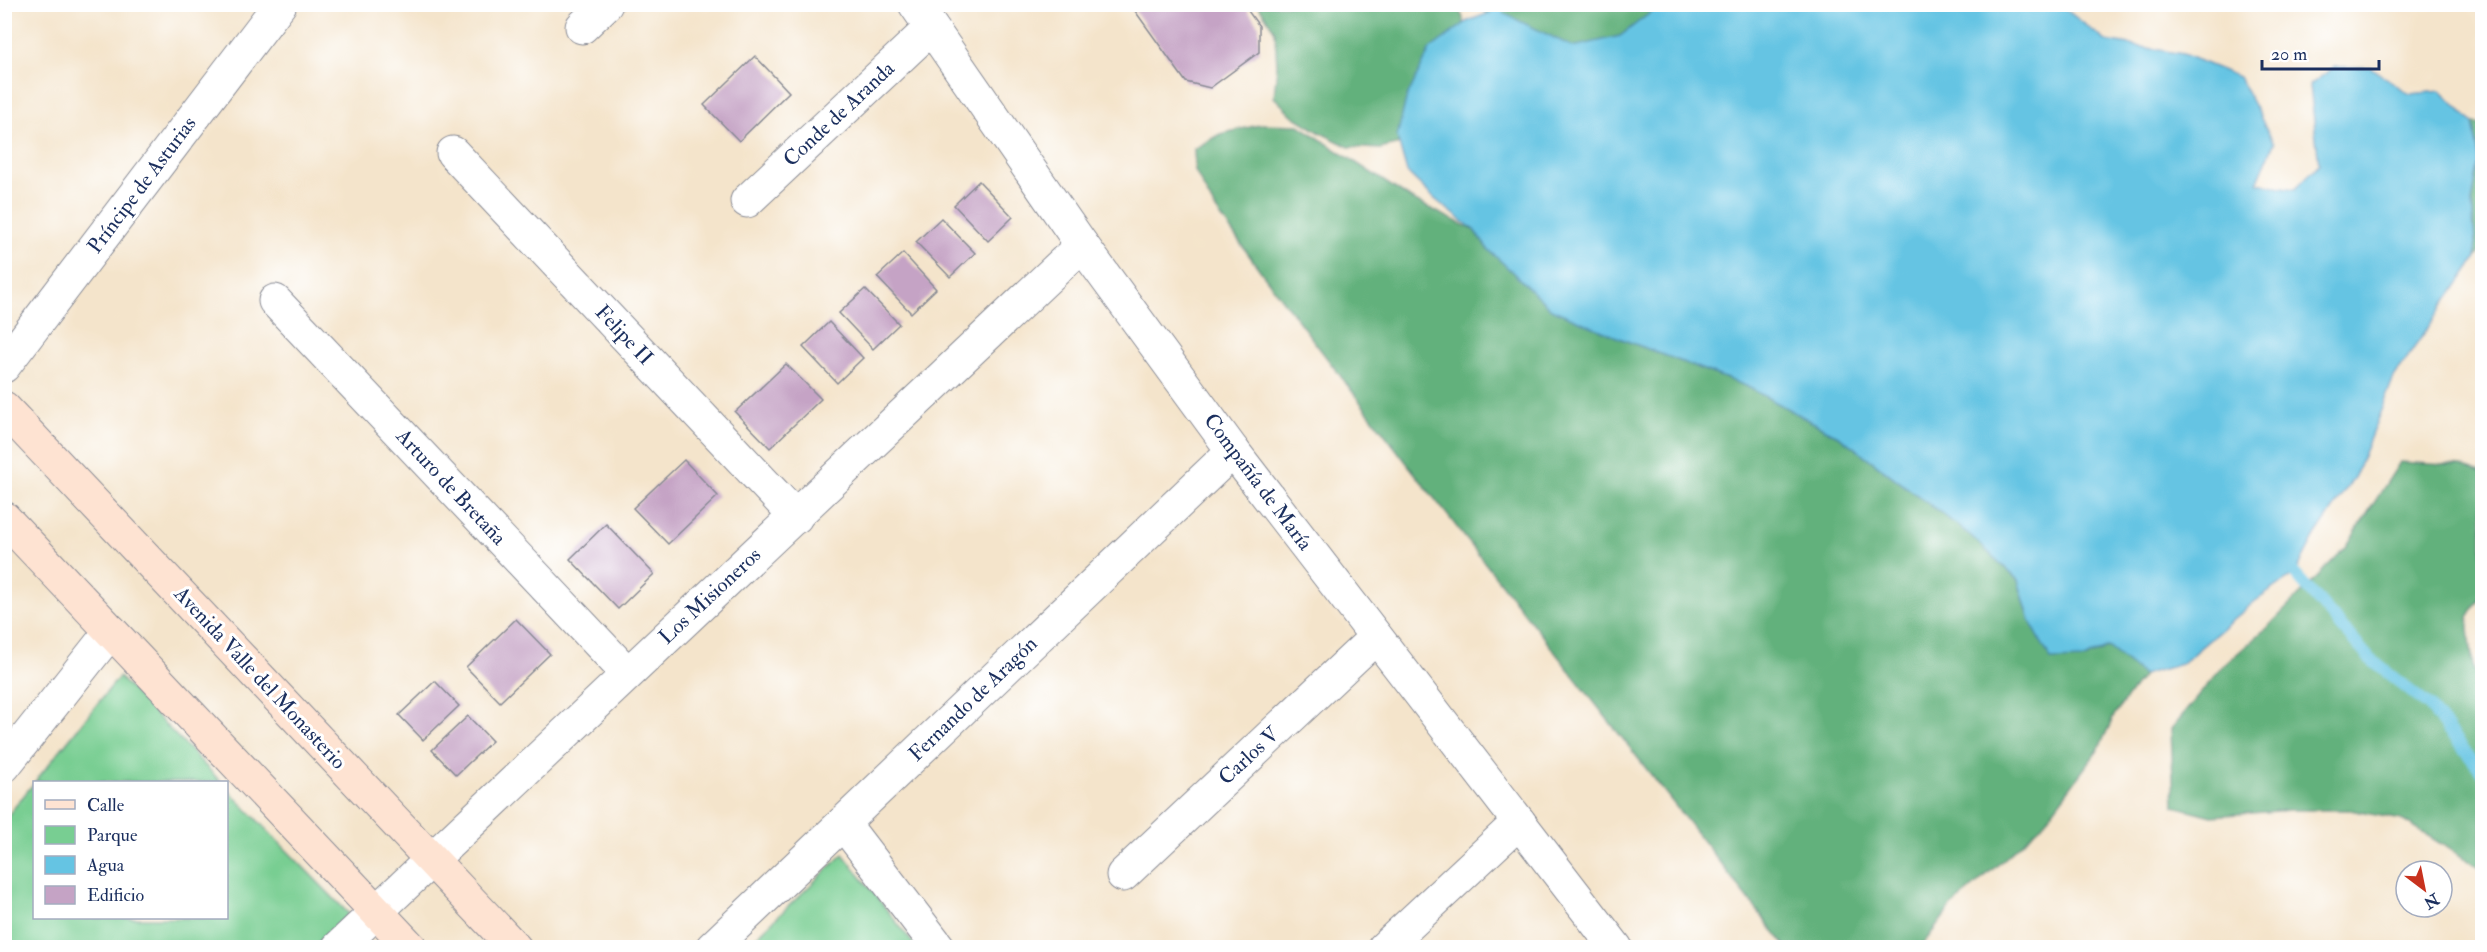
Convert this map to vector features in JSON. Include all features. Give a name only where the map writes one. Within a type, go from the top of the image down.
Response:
[{"type":"street","name":"Príncipe de Asturias","points":[[4,366],[280,4]]},
{"type":"street","points":[[582,27],[606,4]]},
{"type":"street","name":"Conde de Aranda","points":[[747,201],[923,16]]},
{"type":"street","name":"Compañía de María","points":[[923,16],[1082,245],[1233,451],[1616,948]]},
{"type":"street","name":"Felipe II","points":[[453,153],[796,517]]},
{"type":"street","name":"Los Misioneros","points":[[338,948],[1082,245]]},
{"type":"street","name":"Arturo de Bretaña","points":[[275,301],[627,673]]},
{"type":"street","name":"Avenida Valle del Monasterio","points":[[4,408],[515,948]]},
{"type":"street","name":"Fernando de Aragón","points":[[712,948],[1233,451]]},
{"type":"street","points":[[4,518],[411,948]]},
{"type":"street","points":[[4,766],[111,631]]},
{"type":"street","name":"Carlos V","points":[[1123,875],[1376,637]]},
{"type":"street","points":[[1384,948],[1519,822]]},
{"type":"street","points":[[843,823],[939,948]]},
{"type":"green space","points":[[1258,5],[1453,5],[1462,15],[1473,57],[1408,142],[1380,149],[1349,147],[1293,116],[1274,97],[1277,66],[1275,31]]},
{"type":"green space","points":[[1478,5],[1670,5],[1603,77],[1498,22]]},
{"type":"green space","points":[[2473,123],[2482,124],[2482,250],[2476,258],[2472,203],[2479,158]]},
{"type":"green space","points":[[1263,124],[1299,125],[1411,199],[1474,230],[1487,248],[1619,338],[1746,386],[1840,437],[1970,535],[2018,580],[2027,611],[2084,659],[2109,647],[2143,675],[2115,714],[2098,750],[2043,824],[1951,907],[1921,947],[1786,947],[1409,466],[1214,207],[1195,171],[1194,149],[1220,134]]},
{"type":"green space","points":[[2400,462],[2461,466],[2482,473],[2482,595],[2468,618],[2473,667],[2482,683],[2482,869],[2402,820],[2350,810],[2290,810],[2212,816],[2174,806],[2171,729],[2222,667],[2272,623],[2346,547]]},
{"type":"green space","points":[[119,677],[220,781],[36,781]]},
{"type":"green space","points":[[33,784],[33,919],[228,919],[228,790],[349,914],[313,947],[5,947],[5,819]]},
{"type":"green space","points":[[843,854],[916,947],[746,947]]},
{"type":"water","points":[[1662,4],[2060,5],[2106,41],[2183,54],[2239,77],[2274,143],[2257,183],[2295,189],[2319,164],[2310,85],[2334,67],[2370,67],[2410,94],[2441,91],[2473,123],[2479,158],[2472,203],[2476,258],[2394,377],[2355,476],[2315,536],[2295,574],[2254,602],[2181,664],[2143,675],[2108,647],[2084,659],[2051,660],[2030,621],[2018,580],[1970,535],[1840,437],[1746,386],[1619,338],[1551,309],[1487,248],[1474,230],[1436,200],[1407,172],[1397,137],[1406,99],[1430,49],[1468,21],[1497,10],[1573,47],[1620,36]]},
{"type":"building","points":[[1130,4],[1243,4],[1259,26],[1259,52],[1210,88],[1186,82]]},
{"type":"building","points":[[755,56],[789,92],[739,141],[704,105]]},
{"type":"building","points":[[979,181],[1013,217],[988,241],[954,205]]},
{"type":"building","points":[[941,218],[975,253],[950,277],[916,242]]},
{"type":"building","points":[[903,253],[936,289],[911,313],[877,277]]},
{"type":"building","points":[[865,289],[899,324],[873,349],[839,313]]},
{"type":"building","points":[[829,322],[863,358],[837,383],[803,347]]},
{"type":"building","points":[[786,364],[821,399],[770,448],[735,412]]},
{"type":"building","points":[[684,460],[718,496],[668,544],[633,508]]},
{"type":"building","points":[[606,524],[654,574],[618,609],[570,559]]},
{"type":"building","points":[[516,619],[550,654],[500,702],[466,667]]},
{"type":"building","points":[[435,681],[459,706],[423,740],[399,715]]},
{"type":"building","points":[[468,716],[492,741],[456,775],[432,750]]},
{"type":"waterway","points":[[1497,4],[1497,10]]},
{"type":"waterway","points":[[2295,574],[2369,658],[2429,706],[2482,772]]}]
